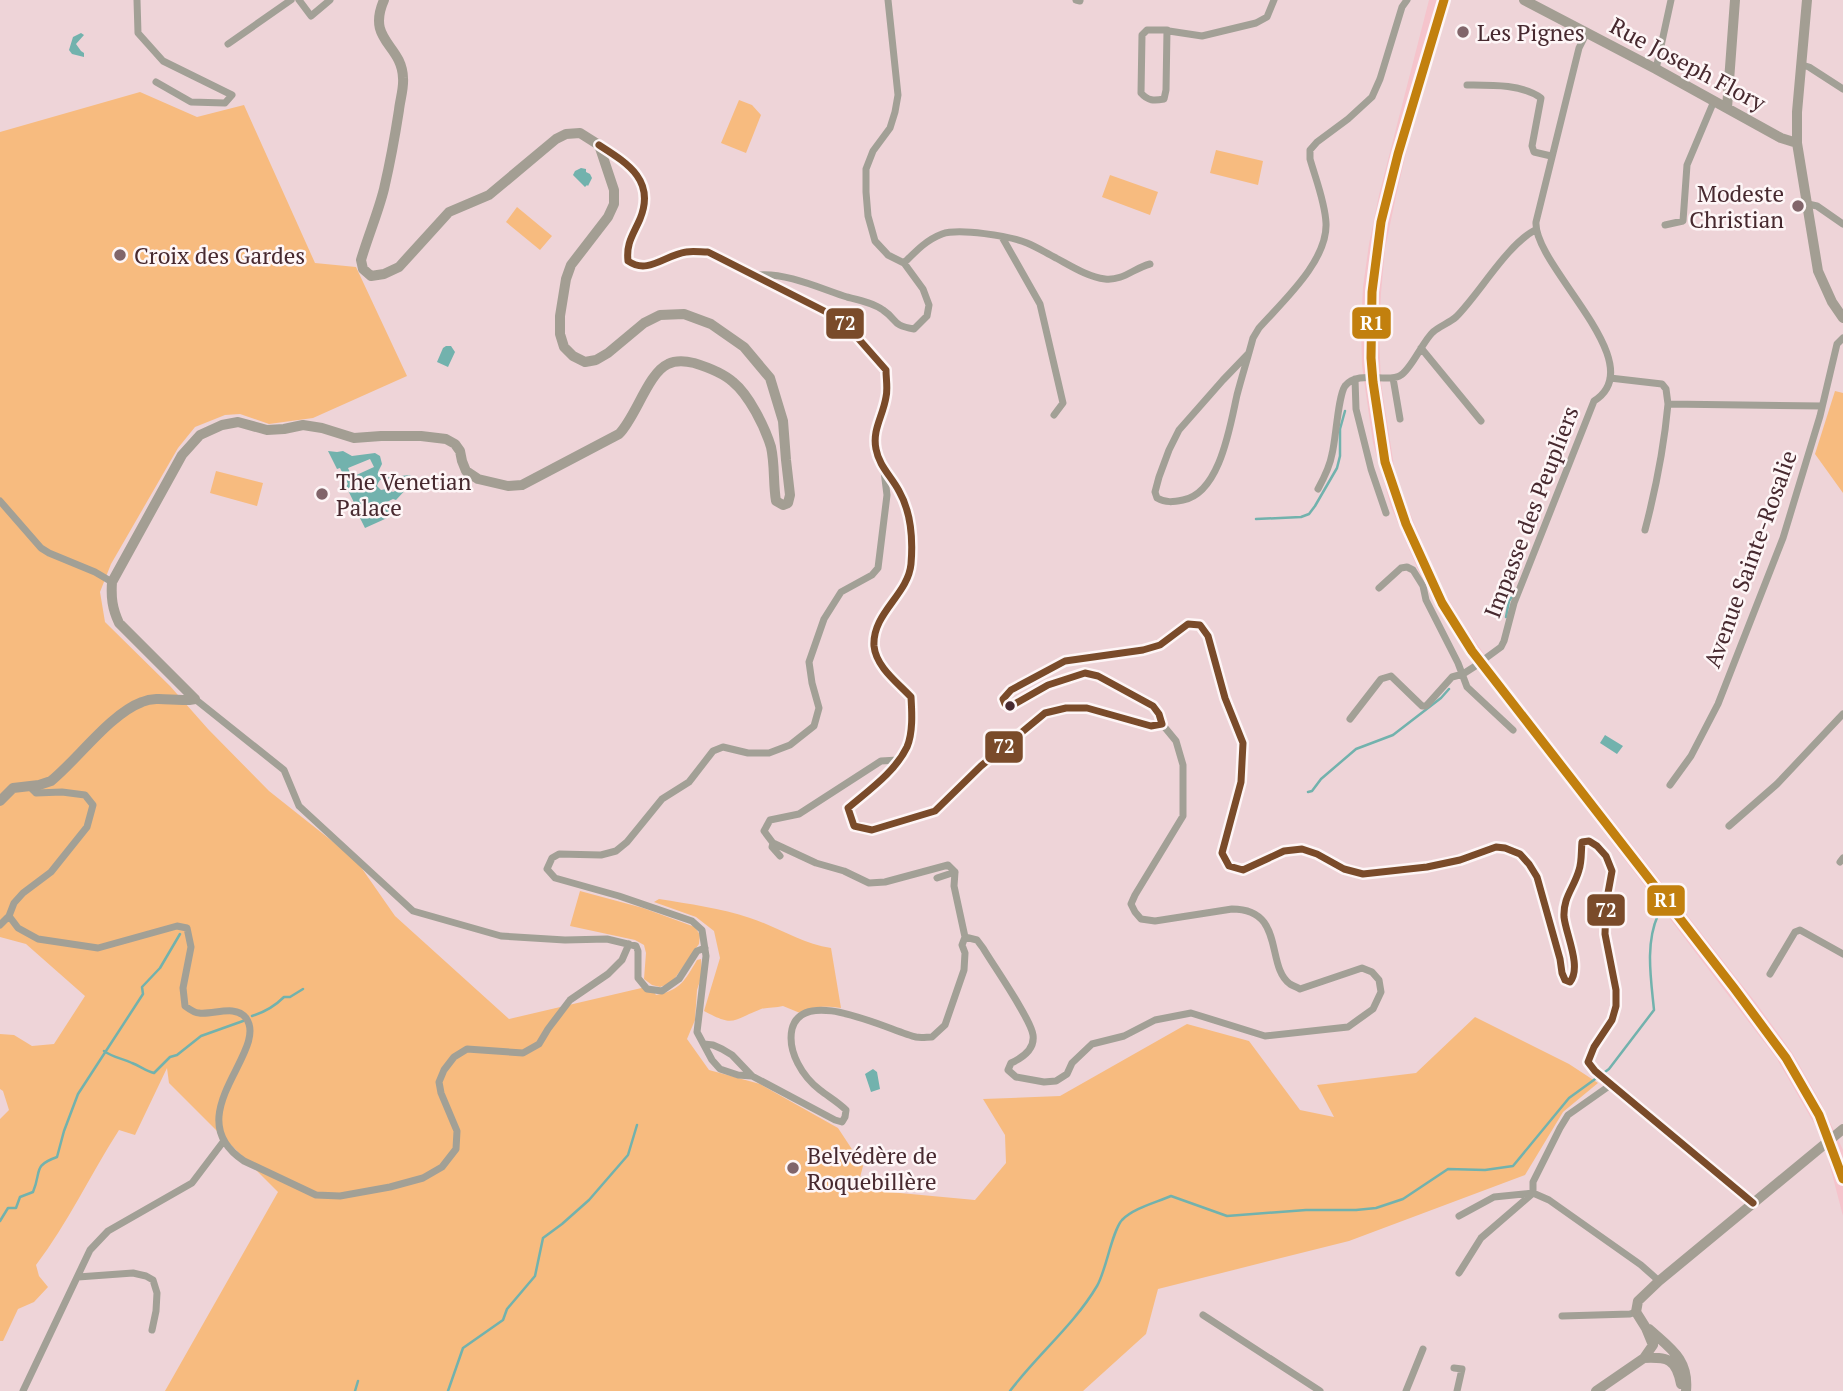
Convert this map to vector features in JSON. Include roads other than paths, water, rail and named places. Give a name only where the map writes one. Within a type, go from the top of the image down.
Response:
[{"type":"street","points":[[137,0],[138,33],[163,61],[232,95],[225,103],[191,102],[156,82]]},
{"type":"street","points":[[228,44],[291,0]]},
{"type":"street","points":[[299,0],[311,16],[328,1]]},
{"type":"street","points":[[384,0],[379,13],[379,26],[386,42],[398,57],[404,77],[383,191],[361,260],[363,270],[371,276],[399,267],[449,212],[489,195],[556,139],[566,134],[580,133],[630,166],[639,176],[644,195],[642,215],[629,243],[628,261],[636,267],[644,267],[686,252],[708,252],[842,320],[886,370],[887,396],[874,436],[884,470],[898,488],[907,507],[911,567],[901,589],[878,622],[874,646],[881,664],[911,697],[912,720],[907,746],[898,760],[883,778],[848,808],[854,826],[872,830],[934,811],[981,766],[1045,713],[1066,708],[1087,708],[1151,726],[1161,724]]},
{"type":"street","points":[[755,275],[764,274],[792,280],[864,302],[883,309],[899,327],[914,329],[927,316],[929,305],[923,289],[904,264],[888,255],[875,241],[868,216],[866,169],[873,151],[890,128],[898,95],[888,0]]},
{"type":"street","points":[[1167,30],[1164,99],[1146,99],[1141,93],[1142,35],[1146,30],[1167,30],[1202,36],[1256,23],[1266,16],[1274,0]]},
{"type":"street","points":[[1248,354],[1179,430],[1159,477],[1155,492],[1157,498],[1166,502],[1191,498],[1205,486],[1214,471],[1223,451],[1248,354],[1252,338],[1312,265],[1325,237],[1325,212],[1310,159],[1310,150],[1371,97],[1380,79],[1402,7],[1407,0]]},
{"type":"street","name":"Rue Joseph Flory","points":[[1524,0],[1781,138],[1797,143]]},
{"type":"street","points":[[1656,69],[1671,0]]},
{"type":"street","points":[[1727,108],[1735,0]]},
{"type":"street","points":[[1807,0],[1797,112],[1797,143],[1818,271],[1832,302],[1843,318]]},
{"type":"street","points":[[1586,34],[1579,48],[1535,230],[1602,344],[1611,367],[1610,378],[1662,384],[1666,389],[1668,404],[1660,468],[1645,530]]},
{"type":"street","points":[[1802,65],[1843,89]]},
{"type":"street","points":[[1467,85],[1501,85],[1541,98],[1532,146],[1534,152],[1551,156]]},
{"type":"street","points":[[1665,225],[1683,220],[1687,165],[1714,101]]},
{"type":"street","points":[[599,145],[614,190],[614,204],[608,217],[571,265],[566,279],[560,316],[560,334],[564,347],[585,362],[596,360],[644,323],[660,316],[684,314],[710,324],[744,347],[770,378],[783,421],[790,495],[788,503],[783,505],[776,501],[771,447],[746,396],[733,382],[706,366],[686,361],[667,364],[656,373],[627,426],[619,435],[522,485],[508,486],[478,479],[466,471],[460,451],[446,439],[421,436],[354,438],[303,425],[267,430],[238,422],[222,425],[200,435],[182,455],[112,582],[111,597],[119,623],[195,699],[284,770],[299,806],[413,911],[500,936],[565,940],[607,939],[636,946],[638,978],[648,989],[662,991],[679,979],[697,951],[705,947]]},
{"type":"street","points":[[1808,204],[1817,206],[1843,224]]},
{"type":"street","points":[[1318,489],[1332,456],[1341,392],[1348,382],[1354,379],[1379,376],[1393,378],[1402,375],[1433,332],[1454,318],[1515,247],[1535,230]]},
{"type":"street","points":[[904,264],[924,244],[944,233],[964,232],[1026,243],[1090,275],[1104,279],[1131,274],[1140,266],[1150,264]]},
{"type":"street","points":[[1002,237],[1040,304],[1063,403],[1054,415]]},
{"type":"street","name":"Avenue Sainte-Rosalie","points":[[1670,785],[1691,756],[1718,704],[1783,538],[1822,406],[1837,344],[1843,338]]},
{"type":"street","points":[[1421,348],[1481,421]]},
{"type":"street","points":[[1393,378],[1400,419]]},
{"type":"street","name":"Impasse des Peupliers","points":[[1486,658],[1501,647],[1504,641],[1514,603],[1594,401],[1606,392],[1610,378]]},
{"type":"street","points":[[1354,379],[1356,409],[1371,469],[1386,513]]},
{"type":"street","points":[[1668,404],[1822,406]]},
{"type":"street","points":[[752,1076],[738,1076],[720,1069],[697,1032],[706,970],[702,930],[692,921],[555,878],[547,869],[552,858],[559,854],[601,855],[615,851],[627,842],[662,799],[689,782],[712,751],[723,747],[748,753],[769,753],[790,745],[814,726],[819,708],[809,662],[824,619],[841,592],[872,575],[878,568],[887,495],[884,470]]},
{"type":"street","points":[[0,501],[41,548],[112,582]]},
{"type":"street","points":[[1379,588],[1401,568],[1413,570],[1423,586],[1426,600],[1467,687],[1513,730]]},
{"type":"street","points":[[965,937],[977,940],[983,948],[1026,1018],[1033,1035],[1030,1048],[1023,1058],[1011,1063],[1008,1070],[1016,1077],[1044,1083],[1056,1081],[1067,1074],[1072,1063],[1093,1044],[1124,1036],[1155,1020],[1191,1013],[1265,1036],[1348,1027],[1373,1009],[1381,992],[1379,980],[1372,972],[1362,968],[1300,989],[1288,983],[1279,967],[1274,943],[1267,928],[1259,918],[1245,909],[1155,921],[1141,919],[1135,912],[1131,904],[1135,895],[1183,816],[1183,765],[1176,741],[1161,724],[1159,714],[1153,706],[1098,676],[1085,673],[1048,685],[1011,706],[1005,704],[1003,699],[1011,690],[1065,661],[1143,650],[1160,645],[1188,624],[1200,625],[1208,636],[1225,698],[1243,743],[1241,782],[1222,853],[1229,866],[1243,870],[1284,851],[1302,849],[1317,853],[1344,869],[1363,874],[1427,867],[1460,860],[1496,847],[1505,848],[1520,854],[1537,877],[1562,973],[1565,980],[1570,982],[1576,969],[1564,921],[1564,905],[1579,870],[1583,842],[1589,841],[1597,846],[1606,856],[1612,871],[1606,904],[1605,934],[1616,990],[1616,1006],[1612,1020],[1594,1047],[1588,1062],[1595,1072],[1753,1203]]},
{"type":"street","points":[[1350,719],[1381,679],[1391,676],[1422,706],[1426,706],[1452,677],[1477,665]]},
{"type":"street","points":[[0,801],[13,788],[51,781],[117,718],[139,702],[156,698],[184,701],[195,699]]},
{"type":"street","points":[[1729,826],[1777,784],[1843,713]]},
{"type":"street","points":[[704,1044],[713,1045],[732,1055],[752,1076],[842,1122],[846,1110],[818,1088],[803,1071],[792,1052],[791,1032],[795,1020],[808,1012],[845,1012],[917,1037],[932,1037],[945,1025],[964,970],[965,953],[962,945],[965,937],[954,887],[955,872],[948,865],[885,882],[869,883],[844,871],[816,863],[774,843],[764,831],[770,820],[799,814],[881,761],[898,760]]},
{"type":"street","points":[[0,925],[9,916],[14,903],[51,872],[87,827],[93,805],[85,795],[36,793],[29,786]]},
{"type":"street","points":[[774,843],[772,847],[780,856]]},
{"type":"street","points":[[937,878],[955,872]]},
{"type":"street","points":[[943,886],[954,887]]},
{"type":"street","points":[[9,916],[18,928],[38,939],[99,948],[177,926],[187,928],[191,947],[183,988],[185,1006],[197,1014],[237,1012],[248,1022],[249,1039],[219,1107],[219,1128],[223,1142],[233,1154],[244,1161],[316,1195],[340,1196],[390,1187],[422,1178],[442,1167],[456,1149],[457,1131],[439,1082],[454,1057],[467,1049],[523,1053],[539,1044],[570,1000],[608,974],[622,960],[629,944]]},
{"type":"street","points":[[1770,974],[1795,932],[1800,930],[1843,954]]},
{"type":"street","points":[[1459,1273],[1481,1238],[1533,1193],[1533,1182],[1568,1115],[1612,1084]]},
{"type":"street","points":[[1596,1391],[1644,1358],[1653,1345],[1636,1312],[1638,1301],[1843,1129]]},
{"type":"street","points":[[23,1391],[90,1250],[108,1231],[192,1183],[223,1142]]},
{"type":"street","points":[[1459,1216],[1494,1197],[1533,1193],[1549,1200],[1641,1265],[1659,1281]]},
{"type":"street","points":[[78,1277],[133,1273],[153,1280],[157,1293],[152,1330]]},
{"type":"street","points":[[1562,1316],[1636,1312]]},
{"type":"street","points":[[1203,1315],[1320,1391]]},
{"type":"street","points":[[1646,1328],[1667,1346],[1684,1366],[1687,1381],[1684,1391]]},
{"type":"street","points":[[1406,1391],[1423,1349]]},
{"type":"street","points":[[1644,1358],[1663,1357],[1673,1364],[1680,1375],[1684,1391]]},
{"type":"street","points":[[1454,1368],[1462,1369],[1457,1391]]},
{"type":"water","points":[[81,33],[84,35],[76,44],[84,57],[72,54],[69,50],[73,37]]},
{"type":"water","points":[[581,168],[586,169],[592,178],[585,187],[573,175]]},
{"type":"water","points":[[446,346],[451,346],[455,352],[448,367],[437,362]]},
{"type":"water","points":[[328,451],[343,451],[352,456],[375,453],[380,456],[382,464],[378,472],[382,478],[410,475],[410,485],[396,500],[360,515],[340,468],[337,469]]},
{"type":"water","points":[[391,504],[396,514],[365,528],[360,518]]},
{"type":"water","points":[[1605,735],[1623,746],[1617,754],[1600,743]]},
{"type":"water","points":[[873,1069],[877,1072],[880,1089],[871,1092],[865,1074]]},
{"type":"waterway","points":[[1256,519],[1301,517],[1309,514],[1337,468],[1340,429],[1345,411]]},
{"type":"waterway","points":[[1506,617],[1509,601],[1514,594]]},
{"type":"waterway","points":[[1308,792],[1356,749],[1393,735],[1449,689]]},
{"type":"waterway","points":[[1010,1391],[1088,1300],[1100,1279],[1118,1225],[1139,1209],[1171,1196],[1227,1216],[1376,1208],[1403,1199],[1448,1169],[1485,1170],[1513,1166],[1569,1098],[1609,1069],[1654,1010],[1650,950],[1658,915]]},
{"type":"waterway","points":[[0,1221],[8,1208],[16,1208],[20,1197],[33,1192],[41,1166],[57,1157],[78,1094],[143,994],[142,987],[160,968],[180,934]]},
{"type":"waterway","points":[[252,1016],[303,989]]},
{"type":"waterway","points":[[104,1051],[154,1073],[170,1057],[177,1055],[201,1036],[243,1021]]},
{"type":"waterway","points":[[448,1391],[463,1348],[503,1320],[507,1309],[535,1276],[543,1238],[589,1200],[628,1155],[637,1125]]},
{"type":"waterway","points":[[355,1391],[358,1381]]},
{"type":"place","name":"Les Pignes","points":[[1463,32]]},
{"type":"place","name":"Modeste Christian","points":[[1798,206]]},
{"type":"place","name":"Croix des Gardes","points":[[120,255]]},
{"type":"place","name":"The Venetian Palace","points":[[322,494]]},
{"type":"place","name":"Belvédère de Roquebillère","points":[[793,1168]]}]
